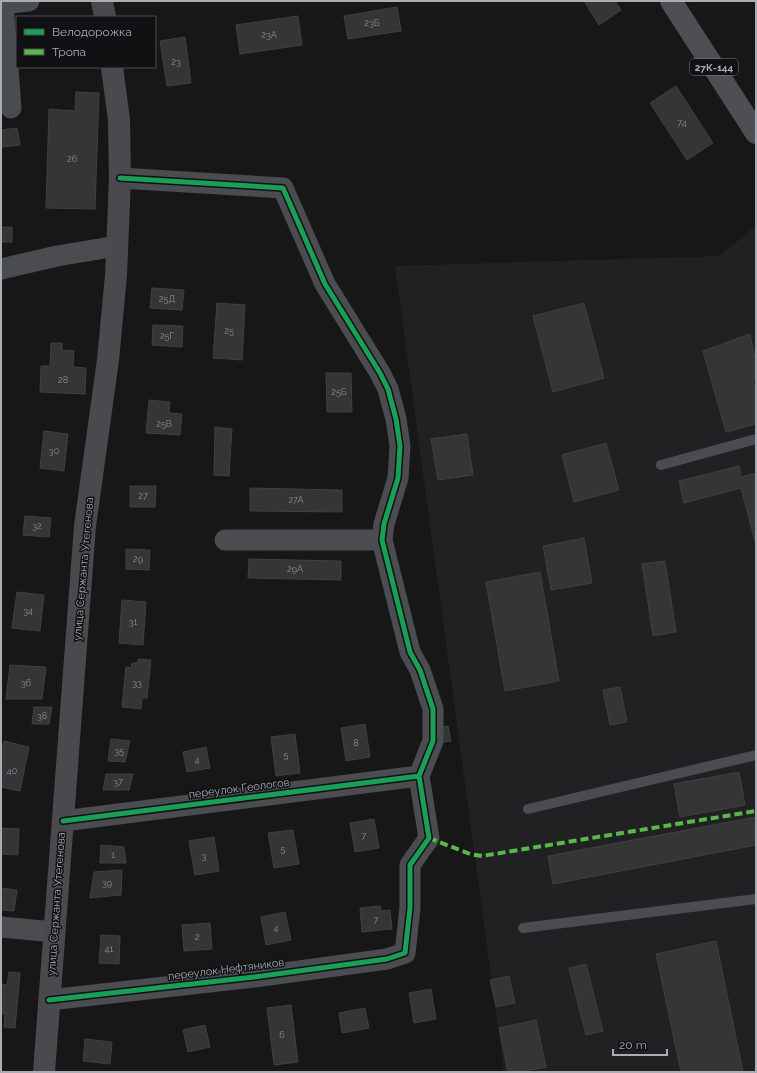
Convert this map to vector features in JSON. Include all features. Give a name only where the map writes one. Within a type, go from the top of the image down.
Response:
[{"type":"main road","points":[[102,1],[105,16]]},
{"type":"main road","name":"27К-144","points":[[672,1],[756,133]]},
{"type":"main road","name":"улица Сержанта Утегенова","points":[[44,1072],[86,526],[108,360],[116,275],[120,178],[119,120],[112,68]]},
{"type":"street","points":[[11,108],[2,4],[30,1]]},
{"type":"street","points":[[120,178],[283,188],[325,284],[380,372],[388,389],[396,419],[400,446],[398,478],[384,524],[382,540],[410,652],[420,670],[433,709],[433,741],[419,776]]},
{"type":"street","points":[[1,269],[57,256],[117,246]]},
{"type":"street","points":[[225,540],[382,540]]},
{"type":"street","name":"переулок Геологов","points":[[63,821],[419,776]]},
{"type":"street","name":"переулок Нефтяников","points":[[49,1000],[340,966],[387,959],[405,953],[410,908],[410,866],[429,838],[419,776]]},
{"type":"street","points":[[1,927],[54,932]]},
{"type":"lane","points":[[661,465],[756,439]]},
{"type":"lane","points":[[528,809],[756,754]]},
{"type":"lane","points":[[523,928],[756,899]]},
{"type":"shaded area","points":[[756,226],[756,1072],[504,1072],[395,266],[719,256]]},
{"type":"building","points":[[584,1],[615,1],[621,10],[599,25]]},
{"type":"building","points":[[397,7],[401,31],[348,39],[344,16]]},
{"type":"building","points":[[298,16],[302,45],[240,54],[236,25]]},
{"type":"building","points":[[185,37],[191,83],[167,86],[160,41]]},
{"type":"building","points":[[676,86],[713,143],[687,160],[650,103]]},
{"type":"building","points":[[76,92],[99,93],[95,209],[46,208],[49,109],[75,111]]},
{"type":"building","points":[[17,128],[20,145],[1,147],[1,130]]},
{"type":"building","points":[[1,227],[12,227],[12,242],[1,242]]},
{"type":"building","points":[[152,288],[184,290],[182,310],[150,308]]},
{"type":"building","points":[[217,303],[245,305],[242,360],[213,358]]},
{"type":"building","points":[[584,303],[604,378],[553,392],[533,316]]},
{"type":"building","points":[[153,325],[183,326],[182,347],[152,345]]},
{"type":"building","points":[[750,334],[756,364],[756,378],[753,381],[756,395],[756,424],[726,432],[703,351]]},
{"type":"building","points":[[51,343],[62,343],[62,350],[74,351],[73,367],[86,368],[85,394],[40,392],[41,366],[50,366]]},
{"type":"building","points":[[326,373],[351,373],[352,412],[327,412]]},
{"type":"building","points":[[149,400],[170,402],[169,413],[182,414],[180,435],[146,433]]},
{"type":"building","points":[[215,427],[232,429],[229,476],[214,475]]},
{"type":"building","points":[[44,431],[68,434],[64,471],[40,468]]},
{"type":"building","points":[[467,434],[473,475],[438,480],[431,439]]},
{"type":"building","points":[[606,443],[619,490],[574,502],[562,455]]},
{"type":"building","points":[[739,466],[741,477],[756,473],[756,545],[741,488],[684,503],[679,481]]},
{"type":"building","points":[[130,486],[156,486],[155,507],[130,507]]},
{"type":"building","points":[[250,488],[342,490],[342,512],[250,511]]},
{"type":"building","points":[[25,516],[51,518],[49,537],[23,535]]},
{"type":"building","points":[[584,538],[592,583],[551,590],[543,546]]},
{"type":"building","points":[[126,549],[150,550],[149,570],[126,569]]},
{"type":"building","points":[[249,559],[341,561],[341,580],[248,578]]},
{"type":"building","points":[[665,561],[676,632],[653,636],[642,564]]},
{"type":"building","points":[[540,572],[559,681],[505,691],[486,582]]},
{"type":"building","points":[[17,592],[44,595],[40,631],[12,628]]},
{"type":"building","points":[[122,600],[146,602],[143,645],[119,643]]},
{"type":"building","points":[[138,659],[151,660],[147,698],[142,698],[141,709],[122,707],[126,667],[131,668],[132,663],[138,663]]},
{"type":"building","points":[[10,665],[46,667],[42,699],[6,699]]},
{"type":"building","points":[[620,687],[627,722],[610,725],[603,690]]},
{"type":"building","points":[[34,707],[52,707],[49,724],[32,724]]},
{"type":"building","points":[[365,724],[370,757],[346,761],[341,728]]},
{"type":"building","points":[[448,726],[451,741],[438,743],[435,728]]},
{"type":"building","points":[[295,734],[300,773],[276,776],[271,737]]},
{"type":"building","points":[[111,739],[130,741],[125,762],[108,761]]},
{"type":"building","points":[[4,741],[29,747],[20,791],[1,787],[1,755]]},
{"type":"building","points":[[206,747],[210,768],[187,772],[183,752]]},
{"type":"building","points":[[739,772],[745,805],[680,817],[674,784]]},
{"type":"building","points":[[106,774],[133,774],[129,790],[103,790]]},
{"type":"building","points":[[756,817],[756,845],[553,884],[548,856]]},
{"type":"building","points":[[374,819],[379,848],[355,852],[350,823]]},
{"type":"building","points":[[1,828],[19,829],[18,855],[1,854]]},
{"type":"building","points":[[293,830],[299,864],[274,868],[268,833]]},
{"type":"building","points":[[214,837],[219,871],[195,875],[189,841]]},
{"type":"building","points":[[101,845],[124,847],[126,863],[100,863]]},
{"type":"building","points":[[122,870],[121,895],[90,898],[94,872]]},
{"type":"building","points":[[1,888],[17,890],[14,911],[1,910]]},
{"type":"building","points":[[380,906],[381,911],[390,910],[392,929],[362,932],[360,908]]},
{"type":"building","points":[[285,912],[291,940],[266,945],[261,917]]},
{"type":"building","points":[[210,923],[212,949],[184,951],[182,925]]},
{"type":"building","points":[[101,935],[120,936],[119,964],[99,963]]},
{"type":"building","points":[[716,941],[743,1072],[681,1072],[656,954]]},
{"type":"building","points":[[586,964],[603,1031],[586,1035],[569,968]]},
{"type":"building","points":[[9,972],[20,973],[15,1028],[4,1027],[5,1014],[1,1014],[1,984],[7,985]]},
{"type":"building","points":[[509,976],[515,1003],[496,1007],[490,980]]},
{"type":"building","points":[[431,989],[436,1019],[414,1023],[409,993]]},
{"type":"building","points":[[291,1005],[298,1062],[274,1065],[267,1008]]},
{"type":"building","points":[[365,1008],[369,1028],[342,1033],[339,1013]]},
{"type":"building","points":[[536,1020],[546,1067],[521,1072],[508,1072],[499,1028]]},
{"type":"building","points":[[205,1025],[210,1047],[188,1052],[183,1030]]},
{"type":"building","points":[[85,1039],[112,1042],[110,1064],[83,1061]]},
{"type":"marked path","points":[[429,838],[470,854],[482,856],[756,811]]},
{"type":"cycle path","points":[[49,1000],[254,977],[387,959],[405,953],[410,908],[410,865],[429,838],[419,776],[433,741],[433,709],[420,670],[410,652],[382,540],[384,524],[398,478],[400,446],[396,419],[388,389],[380,373],[325,284],[283,188],[120,178]]},
{"type":"cycle path","points":[[63,821],[419,776]]}]
